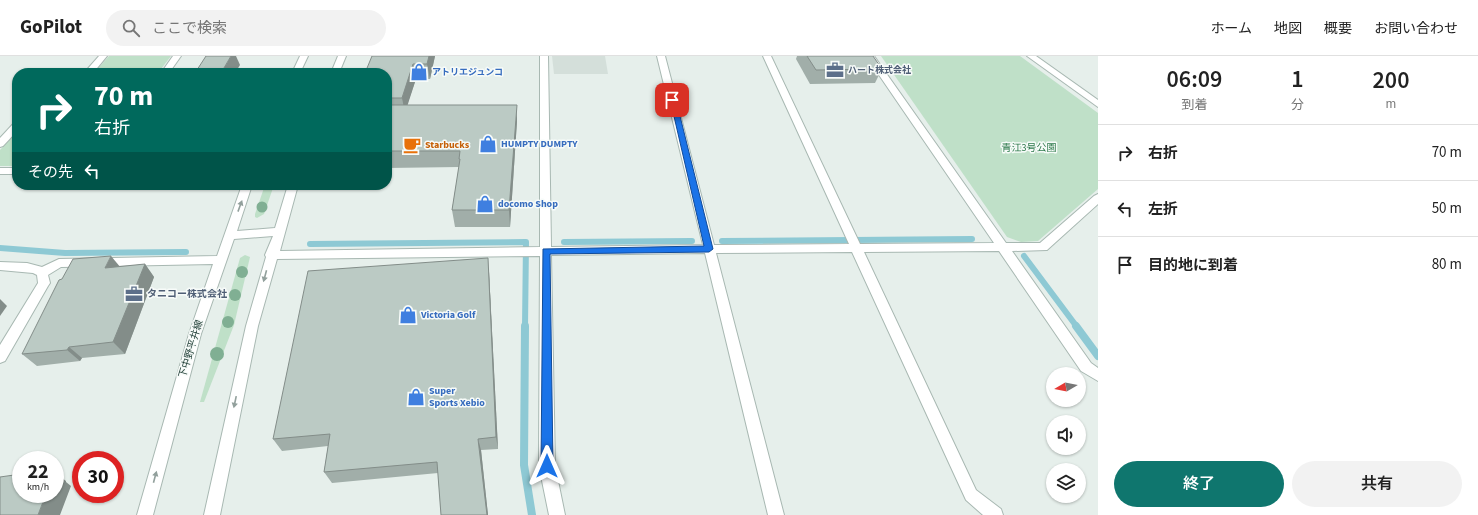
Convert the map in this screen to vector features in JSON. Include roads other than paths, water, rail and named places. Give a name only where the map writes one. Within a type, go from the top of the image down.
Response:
[{"type":"street","points":[[92,68],[103,56]]},
{"type":"street","points":[[169,68],[177,56]]},
{"type":"street","points":[[298,68],[304,56]]},
{"type":"street","points":[[337,68],[342,56]]},
{"type":"street","points":[[544,56],[547,466],[557,515]]},
{"type":"street","points":[[661,56],[776,515]]},
{"type":"street","points":[[767,56],[971,495],[995,515]]},
{"type":"street","points":[[870,56],[1001,247],[1086,367],[1098,375]]},
{"type":"street","points":[[1031,56],[1098,104]]},
{"type":"street","points":[[0,144],[12,131]]},
{"type":"street","points":[[0,171],[12,171]]},
{"type":"street","name":"下中野平井線","points":[[145,515],[182,379],[220,260],[245,190]]},
{"type":"street","points":[[212,515],[252,326],[271,255],[291,190]]},
{"type":"street","points":[[271,255],[709,249],[854,243],[1043,247],[1098,198]]},
{"type":"street","points":[[230,235],[278,232]]},
{"type":"street","points":[[0,266],[27,268],[42,273],[59,263],[220,260]]},
{"type":"street","points":[[0,357],[44,283],[42,273]]},
{"type":"waterway","points":[[722,241],[972,239]]},
{"type":"waterway","points":[[564,242],[692,241]]},
{"type":"waterway","points":[[310,244],[526,242],[525,327]]},
{"type":"waterway","points":[[0,248],[65,253],[186,252]]},
{"type":"waterway","points":[[1024,256],[1077,327]]},
{"type":"waterway","points":[[525,326],[524,465],[532,515]]},
{"type":"waterway","points":[[1076,326],[1098,356]]},
{"type":"place","name":"ハート株式会社","points":[[835,70]]},
{"type":"place","name":"アトリエジュンコ","points":[[419,72]]},
{"type":"place","name":"HUMPTY DUMPTY","points":[[488,144]]},
{"type":"place","name":"Starbucks","points":[[412,145]]},
{"type":"place","name":"docomo Shop","points":[[485,204]]},
{"type":"place","name":"タニコー株式会社","points":[[134,294]]},
{"type":"place","name":"Victoria Golf","points":[[408,315]]},
{"type":"place","name":"Super Sports Xebio","points":[[416,397]]},
{"type":"park label","name":"青江3号公園","points":[[1029,148]]}]
